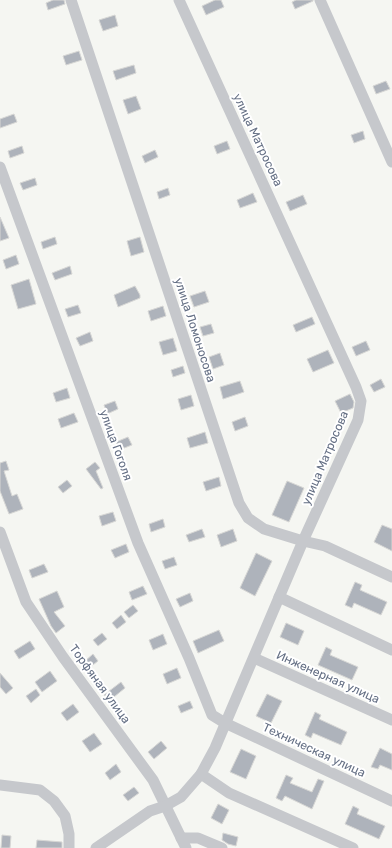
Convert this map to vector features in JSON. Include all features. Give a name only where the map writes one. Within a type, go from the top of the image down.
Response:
[{"type":"street","name":"улица Ломоносова","points":[[71,0],[239,503],[248,518],[264,529],[325,546],[392,577]]},
{"type":"street","name":"улица Матросова","points":[[96,848],[150,811],[165,806],[181,797],[201,774],[215,748],[303,541],[358,420],[361,402],[356,388],[179,0]]},
{"type":"street","points":[[320,0],[392,162]]},
{"type":"street","name":"улица Гоголя","points":[[0,167],[138,543],[189,658],[212,715],[225,723]]},
{"type":"street","name":"Торфяная улица","points":[[0,532],[26,602],[63,657],[153,780],[186,848]]},
{"type":"street","points":[[279,597],[392,650]]},
{"type":"street","name":"Инженерная улица","points":[[254,658],[392,720]]},
{"type":"street","name":"Техническая улица","points":[[225,723],[392,800]]},
{"type":"street","points":[[201,774],[229,793],[353,848]]},
{"type":"street","points":[[0,785],[40,790],[54,801],[65,816],[69,834],[69,848]]},
{"type":"street","points":[[181,838],[198,838],[222,848]]},
{"type":"building","points":[[53,0],[64,0],[65,4],[48,10],[46,3]]},
{"type":"building","points":[[215,0],[221,0],[224,7],[206,15],[202,6]]},
{"type":"building","points":[[296,0],[313,1],[295,9],[292,2]]},
{"type":"building","points":[[115,15],[118,26],[103,31],[99,20]]},
{"type":"building","points":[[79,51],[82,60],[66,65],[63,56]]},
{"type":"building","points":[[134,65],[136,73],[116,80],[113,71]]},
{"type":"building","points":[[386,81],[390,89],[376,94],[373,86]]},
{"type":"building","points":[[136,96],[141,109],[128,114],[123,100]]},
{"type":"building","points":[[14,114],[17,122],[0,128],[0,119]]},
{"type":"building","points":[[363,131],[365,139],[354,143],[351,135]]},
{"type":"building","points":[[227,141],[230,149],[217,154],[214,146]]},
{"type":"building","points":[[22,146],[24,153],[10,158],[8,151]]},
{"type":"building","points":[[155,150],[158,157],[145,163],[142,156]]},
{"type":"building","points":[[35,178],[37,185],[23,190],[20,183]]},
{"type":"building","points":[[168,188],[170,195],[159,199],[157,192]]},
{"type":"building","points":[[253,193],[257,202],[240,208],[237,200]]},
{"type":"building","points":[[303,195],[307,204],[290,211],[286,202]]},
{"type":"building","points":[[0,217],[9,238],[0,241]]},
{"type":"building","points":[[55,237],[57,244],[43,249],[41,242]]},
{"type":"building","points":[[140,237],[144,252],[131,256],[127,241]]},
{"type":"building","points":[[16,255],[19,264],[6,269],[3,260]]},
{"type":"building","points":[[70,266],[72,274],[55,280],[52,273]]},
{"type":"building","points":[[29,279],[36,304],[18,309],[11,285]]},
{"type":"building","points":[[135,286],[140,298],[118,307],[114,295]]},
{"type":"building","points":[[205,291],[209,302],[194,307],[190,296]]},
{"type":"building","points":[[78,305],[81,313],[68,317],[65,309]]},
{"type":"building","points":[[163,306],[166,316],[151,321],[148,311]]},
{"type":"building","points":[[312,317],[315,324],[296,332],[293,325]]},
{"type":"building","points":[[211,324],[214,333],[203,336],[200,327]]},
{"type":"building","points":[[90,332],[93,341],[80,346],[76,338]]},
{"type":"building","points":[[173,338],[177,351],[163,355],[159,342]]},
{"type":"building","points":[[366,341],[370,350],[356,356],[352,347]]},
{"type":"building","points":[[328,350],[334,363],[313,372],[307,359]]},
{"type":"building","points":[[220,353],[224,365],[213,369],[209,357]]},
{"type":"building","points":[[183,366],[185,373],[173,377],[171,370]]},
{"type":"building","points":[[381,379],[385,387],[374,392],[370,385]]},
{"type":"building","points":[[240,381],[244,392],[223,399],[220,387]]},
{"type":"building","points":[[67,388],[70,398],[56,402],[53,393]]},
{"type":"building","points":[[350,394],[354,402],[353,408],[341,413],[335,401]]},
{"type":"building","points":[[191,395],[194,406],[181,410],[178,399]]},
{"type":"building","points":[[115,401],[118,409],[107,414],[104,405]]},
{"type":"building","points":[[74,413],[78,422],[61,428],[58,419]]},
{"type":"building","points":[[245,417],[248,426],[235,431],[232,422]]},
{"type":"building","points":[[205,432],[208,443],[190,448],[187,438]]},
{"type":"building","points":[[128,437],[132,445],[119,450],[116,442]]},
{"type":"building","points":[[6,461],[9,470],[4,471],[12,496],[17,494],[23,509],[9,514],[0,491],[0,463]]},
{"type":"building","points":[[95,462],[100,468],[96,471],[103,488],[101,489],[86,469]]},
{"type":"building","points":[[219,477],[221,486],[206,491],[203,482]]},
{"type":"building","points":[[67,480],[72,486],[63,493],[58,487]]},
{"type":"building","points":[[287,481],[304,488],[289,522],[272,515]]},
{"type":"building","points":[[113,512],[116,521],[102,526],[99,516]]},
{"type":"building","points":[[163,519],[165,527],[151,532],[149,524]]},
{"type":"building","points":[[382,525],[392,529],[392,551],[374,542]]},
{"type":"building","points":[[202,529],[205,537],[189,542],[186,535]]},
{"type":"building","points":[[233,529],[237,541],[221,547],[217,535]]},
{"type":"building","points":[[126,544],[129,552],[115,558],[111,550]]},
{"type":"building","points":[[256,553],[272,561],[255,596],[240,588]]},
{"type":"building","points":[[174,557],[177,565],[165,569],[162,561]]},
{"type":"building","points":[[44,564],[48,572],[32,578],[29,570]]},
{"type":"building","points":[[355,582],[362,585],[360,590],[387,602],[381,615],[354,603],[352,608],[345,605]]},
{"type":"building","points":[[143,586],[147,594],[132,600],[129,592]]},
{"type":"building","points":[[57,591],[64,607],[54,612],[65,626],[56,633],[51,626],[39,599]]},
{"type":"building","points":[[190,593],[193,601],[180,607],[176,599]]},
{"type":"building","points":[[133,605],[138,611],[129,618],[124,612]]},
{"type":"building","points":[[121,615],[126,622],[117,629],[112,623]]},
{"type":"building","points":[[286,623],[304,631],[298,645],[280,637]]},
{"type":"building","points":[[219,630],[224,641],[198,653],[193,641]]},
{"type":"building","points":[[102,633],[107,639],[98,646],[93,640]]},
{"type":"building","points":[[163,634],[167,644],[153,650],[149,640]]},
{"type":"building","points":[[30,641],[35,649],[19,659],[14,651]]},
{"type":"building","points":[[326,647],[332,650],[330,655],[358,667],[352,680],[318,665]]},
{"type":"building","points":[[93,654],[98,661],[89,668],[84,662]]},
{"type":"building","points":[[177,668],[181,678],[167,684],[163,674]]},
{"type":"building","points":[[50,671],[57,681],[42,692],[35,682]]},
{"type":"building","points":[[0,673],[13,688],[6,694],[0,687]]},
{"type":"building","points":[[121,682],[125,688],[109,701],[104,695]]},
{"type":"building","points":[[36,689],[40,695],[31,703],[26,696]]},
{"type":"building","points":[[267,694],[282,701],[271,723],[256,716]]},
{"type":"building","points":[[190,701],[193,708],[181,713],[178,706]]},
{"type":"building","points":[[73,704],[79,712],[67,721],[61,713]]},
{"type":"building","points":[[315,712],[321,715],[319,719],[347,732],[341,745],[313,733],[311,738],[305,735]]},
{"type":"building","points":[[94,733],[102,744],[90,752],[82,741]]},
{"type":"building","points":[[161,741],[167,748],[154,759],[148,752]]},
{"type":"building","points":[[380,748],[392,754],[392,770],[380,765],[378,769],[371,767]]},
{"type":"building","points":[[241,749],[256,756],[246,779],[230,772]]},
{"type":"building","points":[[116,764],[121,772],[110,780],[105,773]]},
{"type":"building","points":[[286,775],[293,778],[290,783],[312,792],[318,779],[324,781],[312,809],[285,796],[282,801],[276,798]]},
{"type":"building","points":[[134,787],[139,793],[128,801],[123,795]]},
{"type":"building","points":[[218,804],[229,810],[222,824],[211,818]]},
{"type":"building","points":[[353,806],[359,809],[357,814],[385,826],[379,839],[345,824]]},
{"type":"building","points":[[223,833],[238,837],[236,846],[228,844],[222,840]]},
{"type":"building","points":[[2,835],[11,836],[10,848],[1,848]]},
{"type":"building","points":[[37,840],[62,842],[62,848],[36,848]]}]
